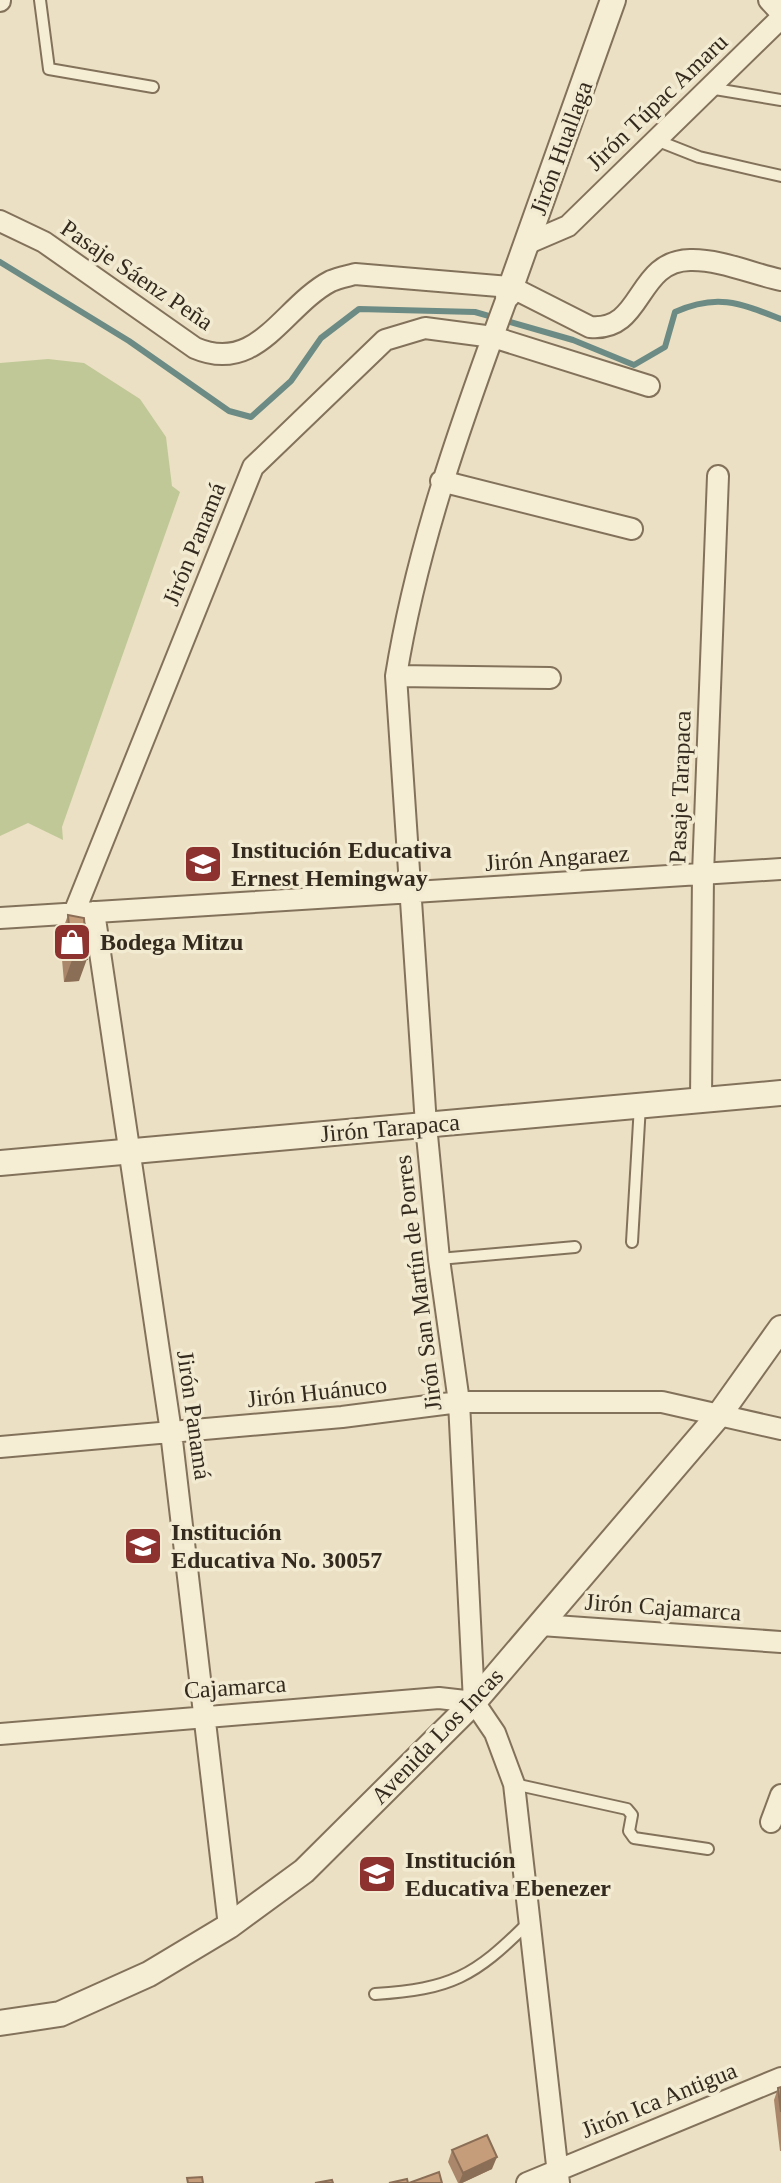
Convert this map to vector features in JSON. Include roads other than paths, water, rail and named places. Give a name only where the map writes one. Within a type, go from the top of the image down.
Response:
[{"type":"street","name":"Jirón Huallaga","points":[[509,291],[613,0]]},
{"type":"street","points":[[769,0],[778,24]]},
{"type":"street","name":"Jirón Túpac Amaru","points":[[526,244],[568,226],[778,24]]},
{"type":"street","name":"Pasaje Sáenz Peña","points":[[0,221],[44,242],[195,348],[211,355],[242,353],[330,282],[355,274],[509,291]]},
{"type":"street","points":[[509,291],[590,327],[600,328],[625,318],[652,278],[680,261],[704,261],[781,280]]},
{"type":"street","name":"Jirón San Martín de Porres","points":[[474,1702],[459,1402],[439,1259],[426,1125],[396,676],[403,632],[441,481],[509,291]]},
{"type":"street","name":"Jirón Panamá","points":[[229,1926],[171,1432],[130,1151],[84,913],[253,467],[385,340],[425,328],[494,335],[649,386]]},
{"type":"street","name":"Pasaje Tarapaca","points":[[701,1100],[703,874],[718,476]]},
{"type":"street","points":[[441,481],[632,529]]},
{"type":"street","points":[[396,676],[550,678]]},
{"type":"street","name":"Jirón Angaraez","points":[[0,918],[781,869]]},
{"type":"street","name":"Jirón Tarapaca","points":[[0,1163],[781,1093]]},
{"type":"street","name":"Avenida Los Incas","points":[[0,2023],[60,2014],[149,1974],[229,1926],[304,1871],[474,1702],[719,1415],[781,1328]]},
{"type":"street","name":"Jirón Huánuco","points":[[0,1447],[342,1417],[459,1402],[662,1402],[781,1429]]},
{"type":"street","name":"Jirón Cajamarca","points":[[541,1625],[781,1642]]},
{"type":"street","name":"Cajamarca","points":[[0,1734],[439,1698],[474,1702]]},
{"type":"street","points":[[474,1702],[495,1733],[514,1784],[558,2176]]},
{"type":"street","points":[[771,1822],[781,1795]]},
{"type":"street","name":"Jirón Ica Antigua","points":[[527,2183],[558,2176],[781,2078]]},
{"type":"lane","points":[[40,0],[49,69],[153,87]]},
{"type":"lane","points":[[709,88],[781,100]]},
{"type":"lane","points":[[656,140],[699,157],[781,176]]},
{"type":"lane","points":[[632,1242],[640,1105]]},
{"type":"lane","points":[[439,1259],[575,1247]]},
{"type":"lane","points":[[514,1784],[627,1809],[632,1815],[629,1831],[634,1838],[708,1849]]},
{"type":"lane","points":[[375,1994],[425,1991],[465,1977],[492,1960],[528,1923]]},
{"type":"waterway","points":[[0,262],[129,341],[229,411],[251,417],[291,381],[321,338],[359,309],[475,312],[573,340],[634,365],[665,347],[675,312],[690,306],[728,302],[781,319]]},
{"type":"place","name":"Institución Educativa Ernest Hemingway","points":[[203,864]]},
{"type":"place","name":"Bodega Mitzu","points":[[72,942]]},
{"type":"place","name":"Institución Educativa No. 30057","points":[[143,1546]]},
{"type":"place","name":"Institución Educativa Ebenezer","points":[[377,1874]]}]
